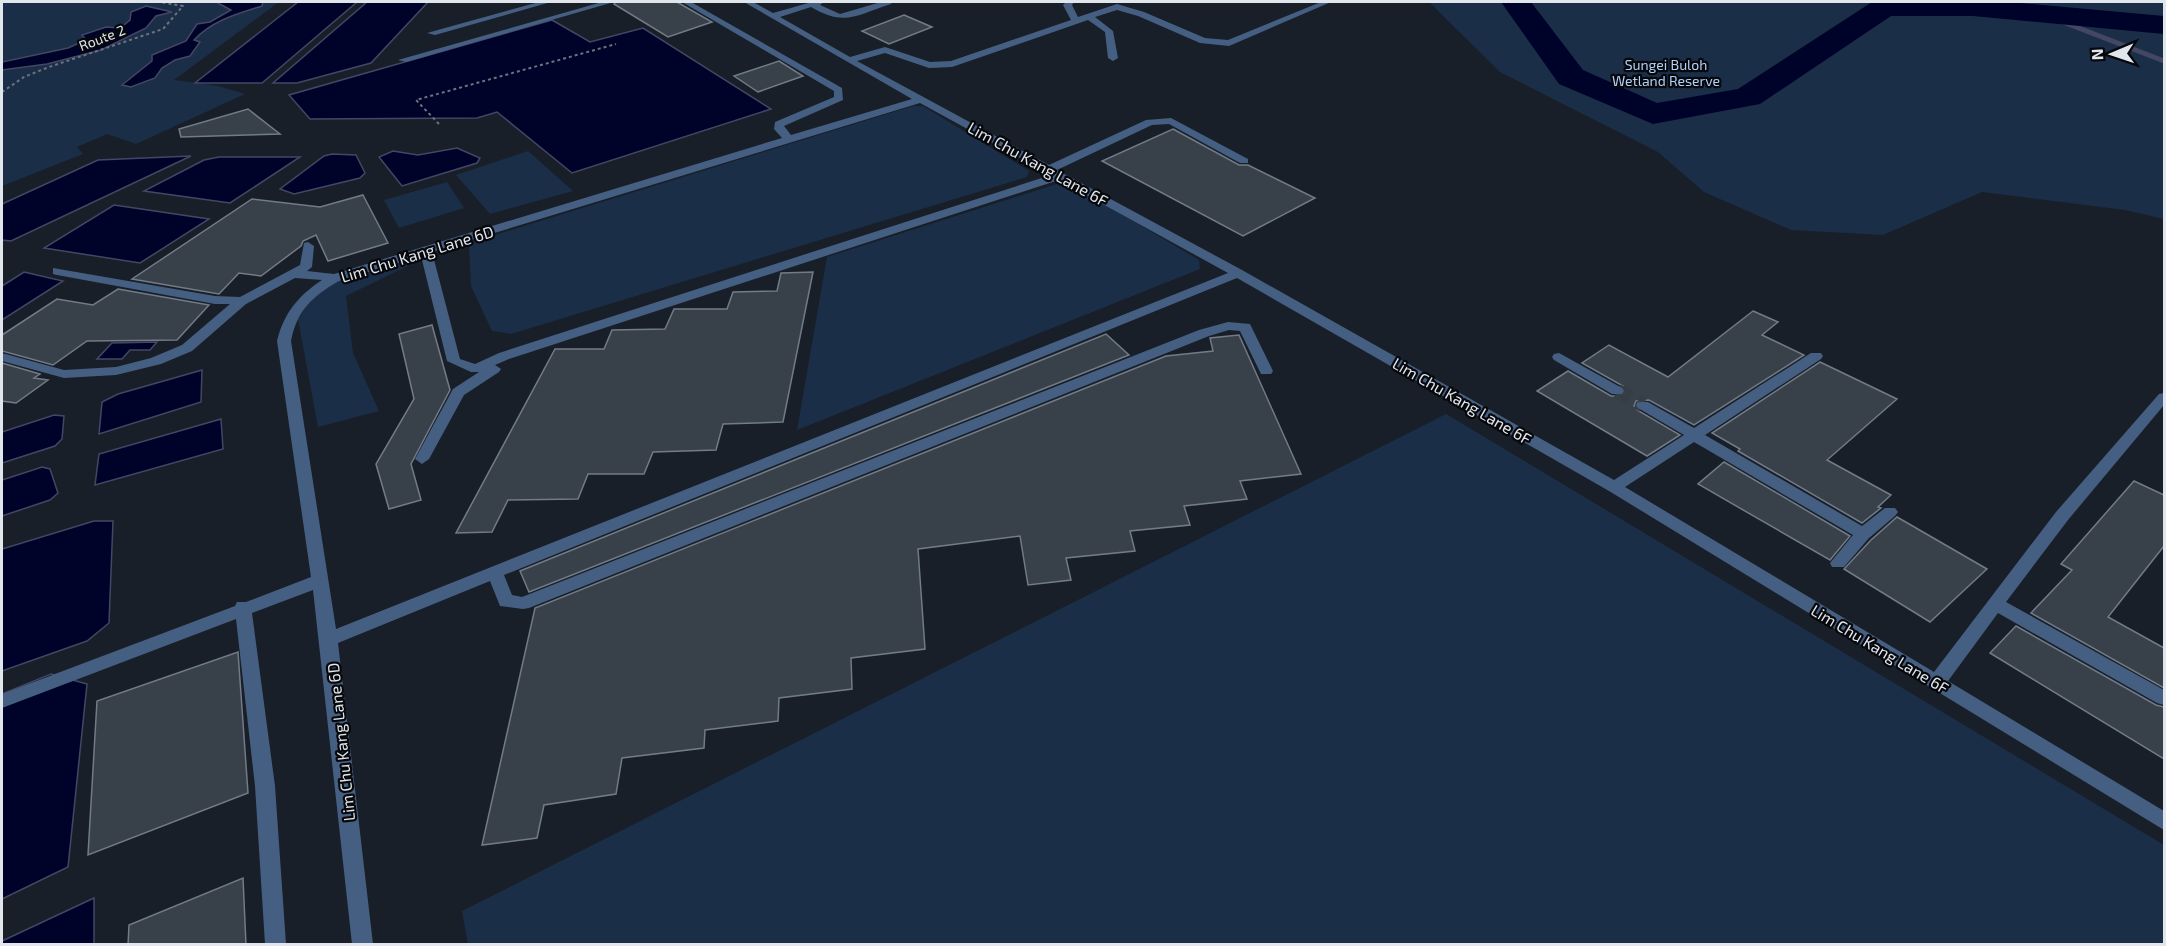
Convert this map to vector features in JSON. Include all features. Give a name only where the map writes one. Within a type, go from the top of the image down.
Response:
[{"type":"street","points":[[432,33],[547,2]]},
{"type":"street","points":[[566,2],[577,11]]},
{"type":"street","points":[[403,60],[610,2]]},
{"type":"street","points":[[686,2],[839,90],[839,98],[779,124],[779,129],[789,140]]},
{"type":"street","name":"Lim Chu Kang Lane 6F","points":[[748,2],[1053,173],[1238,273],[1614,487],[2164,821]]},
{"type":"street","points":[[772,16],[816,3],[831,15],[840,17],[888,2]]},
{"type":"street","points":[[1070,2],[1067,5],[1076,21]]},
{"type":"street","points":[[849,60],[885,50],[929,65],[952,64],[1117,7],[1203,41],[1229,43],[1327,2]]},
{"type":"street","points":[[1089,17],[1109,32],[1113,58]]},
{"type":"street","points":[[458,25],[475,39]]},
{"type":"street","name":"Lim Chu Kang Lane 6D","points":[[363,945],[329,639],[284,341],[287,321],[301,301],[335,278],[921,99]]},
{"type":"street","points":[[426,251],[454,362],[476,369],[504,356],[525,351],[1053,173],[1150,122],[1171,122],[1244,161]]},
{"type":"street","points":[[2,357],[64,374],[116,371],[156,361],[187,348],[242,301],[306,267],[308,246]]},
{"type":"street","points":[[57,271],[215,300],[242,301]]},
{"type":"street","points":[[329,639],[1238,273]]},
{"type":"street","points":[[296,274],[335,278]]},
{"type":"street","points":[[494,572],[506,601],[523,603],[1193,337],[1228,326],[1245,327],[1266,371]]},
{"type":"street","points":[[422,459],[458,392],[525,351]]},
{"type":"street","points":[[1614,487],[1816,356]]},
{"type":"street","points":[[1559,357],[1617,391]]},
{"type":"street","points":[[1936,683],[2062,516],[2164,396]]},
{"type":"street","points":[[1643,405],[1863,534]]},
{"type":"street","points":[[1838,563],[1863,534],[1890,512]]},
{"type":"street","points":[[2,701],[321,580]]},
{"type":"street","points":[[1995,604],[2163,698]]},
{"type":"street","points":[[243,608],[265,786],[275,945]]},
{"type":"path","name":"Route 2","points":[[2,92],[24,77],[49,67],[163,29],[183,6],[160,2]]},
{"type":"path","points":[[439,124],[416,100],[616,44]]},
{"type":"green space","points":[[2,2],[279,2],[174,80],[218,86],[245,94],[136,144],[107,134],[77,147],[83,154],[2,186]]},
{"type":"green space","name":"Sungei Buloh Wetland Reserve","points":[[1429,2],[2164,2],[2164,219],[2125,210],[1982,192],[1883,235],[1791,230],[1704,192],[1658,152],[1500,72]]},
{"type":"green space","points":[[913,106],[923,106],[1029,171],[1027,177],[511,334],[492,331],[471,286],[469,243]]},
{"type":"green space","points":[[528,151],[573,191],[490,214],[456,175]]},
{"type":"green space","points":[[1066,181],[1199,260],[1200,269],[797,430],[827,257]]},
{"type":"green space","points":[[447,182],[464,208],[399,228],[384,200]]},
{"type":"green space","points":[[411,256],[416,262],[346,296],[353,353],[379,411],[318,427],[298,319],[315,293],[346,275]]},
{"type":"green space","points":[[1446,414],[2164,845],[2164,944],[468,944],[462,911]]},
{"type":"shaded area","points":[[263,2],[262,6],[226,18],[209,27],[194,40],[200,42],[190,56],[175,60],[162,68],[155,78],[131,87],[122,85],[152,61],[152,55],[186,41],[197,24],[210,22],[231,10],[218,3]]},
{"type":"shaded area","points":[[298,2],[357,2],[262,83],[195,83]]},
{"type":"shaded area","points":[[367,2],[428,2],[371,63],[297,83],[273,83]]},
{"type":"shaded area","points":[[146,6],[172,12],[156,16],[146,28],[101,50],[47,64],[2,70],[2,62],[68,48],[86,40],[82,35],[106,27],[120,28],[130,20],[131,12]]},
{"type":"shaded area","points":[[552,20],[590,42],[643,28],[771,109],[572,173],[497,112],[477,118],[310,119],[289,95]]},
{"type":"shaded area","points":[[457,148],[480,158],[477,163],[402,186],[379,157],[393,151],[418,155]]},
{"type":"shaded area","points":[[356,155],[365,173],[360,178],[294,194],[280,189],[324,156]]},
{"type":"shaded area","points":[[191,156],[11,241],[2,240],[2,204],[98,160]]},
{"type":"shaded area","points":[[219,157],[300,157],[230,203],[144,191],[204,160]]},
{"type":"shaded area","points":[[114,205],[209,219],[140,263],[44,248]]},
{"type":"shaded area","points":[[24,272],[63,281],[2,320],[2,286]]},
{"type":"shaded area","points":[[157,342],[150,350],[130,350],[122,359],[97,359],[112,343]]},
{"type":"shaded area","points":[[202,370],[201,402],[99,434],[102,402],[118,394]]},
{"type":"shaded area","points":[[54,415],[64,416],[62,439],[55,446],[2,463],[2,432]]},
{"type":"shaded area","points":[[221,419],[223,449],[95,485],[99,454]]},
{"type":"shaded area","points":[[42,467],[50,469],[58,493],[50,500],[2,516],[2,480]]},
{"type":"shaded area","points":[[94,521],[113,521],[109,623],[87,641],[2,671],[2,549]]},
{"type":"shaded area","points":[[51,674],[87,684],[68,867],[2,899],[2,694]]},
{"type":"shaded area","points":[[94,898],[94,944],[2,944],[2,941]]},
{"type":"building","points":[[616,2],[677,2],[712,22],[668,37],[614,4]]},
{"type":"building","points":[[904,15],[932,27],[889,44],[862,31]]},
{"type":"building","points":[[779,61],[803,76],[758,92],[734,76]]},
{"type":"building","points":[[248,109],[280,134],[181,137],[179,129]]},
{"type":"building","points":[[1173,129],[1239,165],[1248,165],[1315,198],[1243,236],[1102,161]]},
{"type":"building","points":[[363,195],[388,243],[328,261],[316,235],[303,241],[301,246],[261,276],[239,273],[219,294],[132,279],[252,199],[320,207]]},
{"type":"building","points":[[813,272],[783,422],[723,424],[716,450],[653,452],[644,474],[588,474],[578,499],[508,500],[492,532],[456,533],[555,349],[604,349],[612,330],[665,329],[674,309],[727,309],[733,292],[777,291],[781,273]]},
{"type":"building","points":[[118,289],[209,305],[177,340],[87,341],[53,365],[2,351],[2,335],[57,299],[93,305]]},
{"type":"building","points":[[1753,311],[1778,322],[1762,335],[1804,355],[1694,425],[1649,400],[1636,401],[1634,406],[1637,410],[1680,435],[1647,456],[1537,391],[1568,371],[1611,396],[1622,396],[1626,392],[1623,386],[1582,363],[1609,345],[1668,377]]},
{"type":"building","points":[[432,325],[450,390],[411,464],[421,500],[389,509],[376,464],[414,399],[399,334]]},
{"type":"building","points":[[1106,334],[1129,355],[529,592],[520,571]]},
{"type":"building","points":[[1239,335],[1301,474],[1240,481],[1247,499],[1184,506],[1190,525],[1130,531],[1135,551],[1066,558],[1071,580],[1028,585],[1020,536],[918,549],[925,649],[851,658],[852,689],[779,698],[778,721],[705,730],[704,748],[622,758],[616,794],[544,805],[537,838],[482,845],[535,608],[1166,356],[1213,351],[1210,338]]},
{"type":"building","points":[[1820,362],[1897,399],[1827,460],[1891,495],[1878,507],[1881,508],[1862,523],[1738,451],[1740,449],[1712,433]]},
{"type":"building","points":[[2,363],[40,374],[34,378],[48,380],[16,403],[2,401]]},
{"type":"building","points":[[1724,462],[1850,536],[1830,560],[1698,484]]},
{"type":"building","points":[[2134,481],[2164,495],[2164,546],[2108,617],[2164,648],[2164,688],[2031,613],[2072,570],[2061,564]]},
{"type":"building","points":[[1897,517],[1987,569],[1930,622],[1844,569]]},
{"type":"building","points":[[2016,626],[2156,705],[2164,707],[2164,759],[1990,653]]},
{"type":"building","points":[[238,652],[248,793],[88,855],[97,701]]},
{"type":"building","points":[[243,878],[246,945],[128,945],[129,925]]},
{"type":"waterway","points":[[1516,2],[1571,77],[1653,114],[1748,97],[1884,7],[1973,7],[2164,25]]},
{"type":"waterway","points":[[2045,15],[2164,61]]},
{"type":"tunnel","points":[[1617,391],[1643,405]]}]
